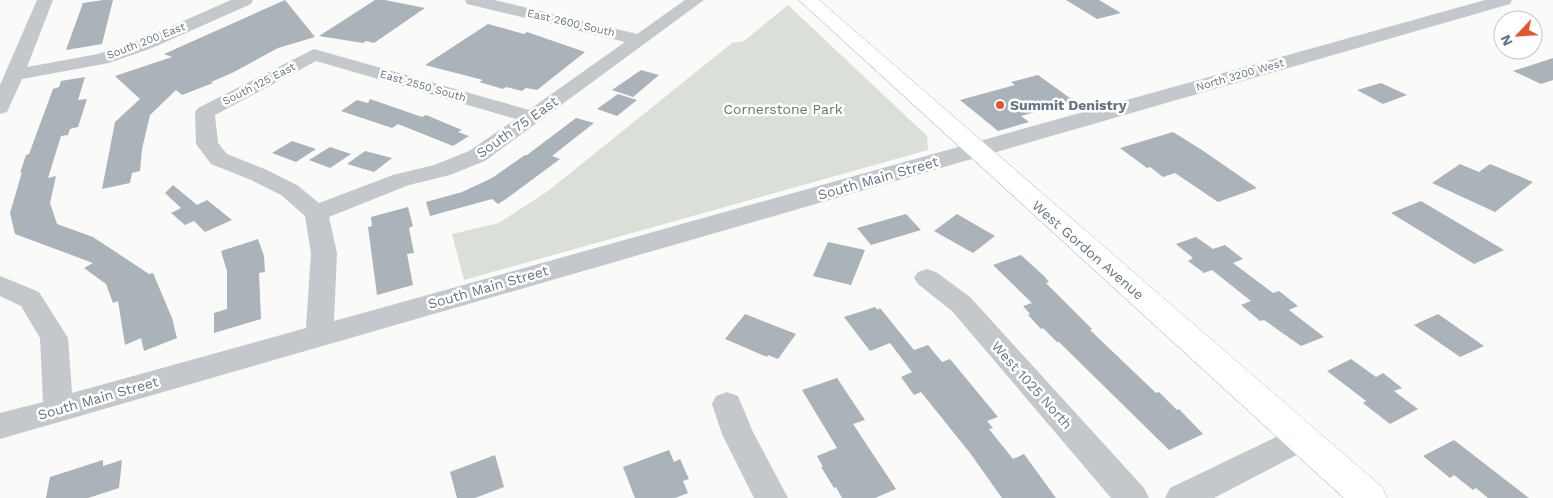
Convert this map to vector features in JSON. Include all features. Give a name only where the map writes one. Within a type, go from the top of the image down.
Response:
[{"type":"main road","name":"West Gordon Avenue","points":[[808,0],[1369,498]]},
{"type":"street","points":[[0,108],[45,0]]},
{"type":"street","name":"South 200 East","points":[[14,75],[102,59],[146,44],[245,0]]},
{"type":"street","name":"East 2600 South","points":[[472,0],[640,40]]},
{"type":"street","name":"South 75 East","points":[[316,213],[401,180],[442,170],[477,156],[696,0]]},
{"type":"street","name":"North 3200 West","points":[[976,151],[1504,0]]},
{"type":"street","name":"East 2550 South","points":[[314,55],[532,117]]},
{"type":"street","name":"South 125 East","points":[[314,55],[205,112],[207,144],[219,159],[259,175],[289,190],[316,213]]},
{"type":"street","name":"South Main Street","points":[[0,426],[976,151]]},
{"type":"street","points":[[316,213],[324,254],[318,335]]},
{"type":"street","name":"West 1025 North","points":[[927,278],[961,304],[1132,498]]},
{"type":"street","points":[[0,285],[30,299],[54,338],[58,409]]},
{"type":"street","points":[[726,404],[738,434],[771,498]]},
{"type":"street","points":[[1182,498],[1301,438]]},
{"type":"green space","name":"Cornerstone Park","points":[[788,5],[927,136],[928,150],[464,280],[452,234],[499,223],[548,191],[732,43],[744,41]]},
{"type":"building","points":[[113,0],[102,44],[66,50],[83,3]]},
{"type":"building","points":[[285,0],[315,37],[278,48],[211,82],[213,83],[182,95],[176,90],[150,115],[142,149],[140,171],[132,173],[130,183],[102,189],[115,122],[140,99],[115,76],[172,57],[164,54]]},
{"type":"building","points":[[375,0],[385,0],[425,8],[374,43],[319,36]]},
{"type":"building","points":[[1066,0],[1099,0],[1121,13],[1097,19]]},
{"type":"building","points":[[488,24],[524,34],[527,32],[585,52],[537,90],[526,88],[522,91],[506,87],[503,89],[479,82],[483,80],[425,65]]},
{"type":"building","points":[[1553,58],[1553,80],[1541,84],[1513,71]]},
{"type":"building","points":[[641,70],[659,75],[633,97],[612,90]]},
{"type":"building","name":"Summit Denistry","points":[[1038,75],[1074,101],[1021,116],[1029,122],[998,131],[960,100],[1015,85],[1011,82]]},
{"type":"building","points":[[85,77],[78,100],[87,99],[78,127],[70,129],[68,135],[61,136],[48,178],[56,176],[50,203],[57,224],[93,237],[149,274],[153,273],[172,318],[177,338],[144,351],[141,338],[125,345],[118,301],[113,303],[106,284],[84,268],[93,263],[15,234],[10,213],[26,155],[29,154],[53,89],[59,87],[61,81]]},
{"type":"building","points":[[1381,83],[1407,95],[1383,104],[1357,90]]},
{"type":"building","points":[[618,94],[637,100],[617,116],[597,109]]},
{"type":"building","points":[[370,99],[422,117],[426,115],[462,130],[458,132],[469,136],[453,146],[398,124],[392,128],[341,111],[357,100],[368,103]]},
{"type":"building","points":[[576,118],[594,123],[552,156],[560,159],[506,199],[498,204],[492,199],[430,216],[426,202],[462,192],[492,178],[527,155]]},
{"type":"building","points":[[1173,132],[1257,188],[1218,202],[1175,173],[1163,177],[1120,148]]},
{"type":"building","points":[[292,141],[316,149],[296,162],[272,153]]},
{"type":"building","points":[[330,147],[351,154],[330,168],[309,160]]},
{"type":"building","points":[[365,151],[392,158],[374,172],[347,164]]},
{"type":"building","points":[[1460,164],[1479,172],[1490,164],[1533,182],[1495,212],[1432,183]]},
{"type":"building","points":[[173,185],[197,205],[207,200],[232,220],[205,232],[194,221],[185,225],[171,213],[181,208],[165,193]]},
{"type":"building","points":[[1421,201],[1504,250],[1474,264],[1391,213]]},
{"type":"building","points":[[408,207],[413,226],[409,228],[414,253],[407,254],[413,285],[377,295],[368,227],[372,226],[371,217]]},
{"type":"building","points":[[906,214],[921,230],[871,245],[857,228]]},
{"type":"building","points":[[957,214],[995,236],[973,253],[934,231]]},
{"type":"building","points":[[1196,237],[1213,249],[1225,245],[1243,259],[1233,263],[1273,293],[1279,291],[1298,306],[1289,310],[1324,337],[1301,346],[1264,320],[1260,321],[1241,305],[1251,301],[1212,270],[1204,273],[1188,261],[1193,258],[1176,244]]},
{"type":"building","points":[[258,239],[264,256],[265,272],[259,273],[261,319],[214,333],[214,313],[227,309],[227,271],[221,251]]},
{"type":"building","points":[[828,242],[865,250],[851,285],[813,276]]},
{"type":"building","points":[[1021,255],[1044,276],[1049,282],[1046,283],[1092,329],[1090,330],[1156,393],[1159,392],[1177,410],[1179,409],[1203,434],[1169,450],[1059,342],[1043,328],[1041,329],[1028,315],[1030,314],[1023,306],[1032,303],[993,265]]},
{"type":"building","points":[[875,307],[878,310],[880,308],[914,350],[928,345],[942,362],[950,359],[998,417],[987,421],[993,428],[989,429],[1013,459],[1024,454],[1056,498],[1002,498],[970,453],[921,392],[914,395],[901,377],[912,372],[890,343],[870,351],[844,317]]},
{"type":"building","points":[[745,314],[796,334],[778,359],[768,355],[767,357],[725,339]]},
{"type":"building","points":[[1438,314],[1484,346],[1460,357],[1414,325]]},
{"type":"building","points":[[1351,359],[1376,377],[1383,373],[1402,388],[1394,391],[1418,409],[1390,424],[1363,403],[1366,401],[1327,371]]},
{"type":"building","points":[[837,378],[865,420],[853,424],[896,489],[875,498],[842,498],[821,467],[823,467],[817,456],[837,448],[802,390]]},
{"type":"building","points":[[1454,440],[1529,498],[1488,498],[1476,488],[1473,490],[1454,475],[1450,478],[1423,456]]},
{"type":"building","points":[[669,450],[674,462],[680,459],[689,479],[683,481],[688,493],[675,498],[635,498],[623,467]]},
{"type":"building","points":[[495,455],[504,487],[475,498],[457,498],[450,472]]},
{"type":"building","points":[[103,460],[103,466],[122,460],[119,488],[88,498],[46,498],[50,477]]},
{"type":"place","name":"Summit Denistry","points":[[1000,105]]}]
